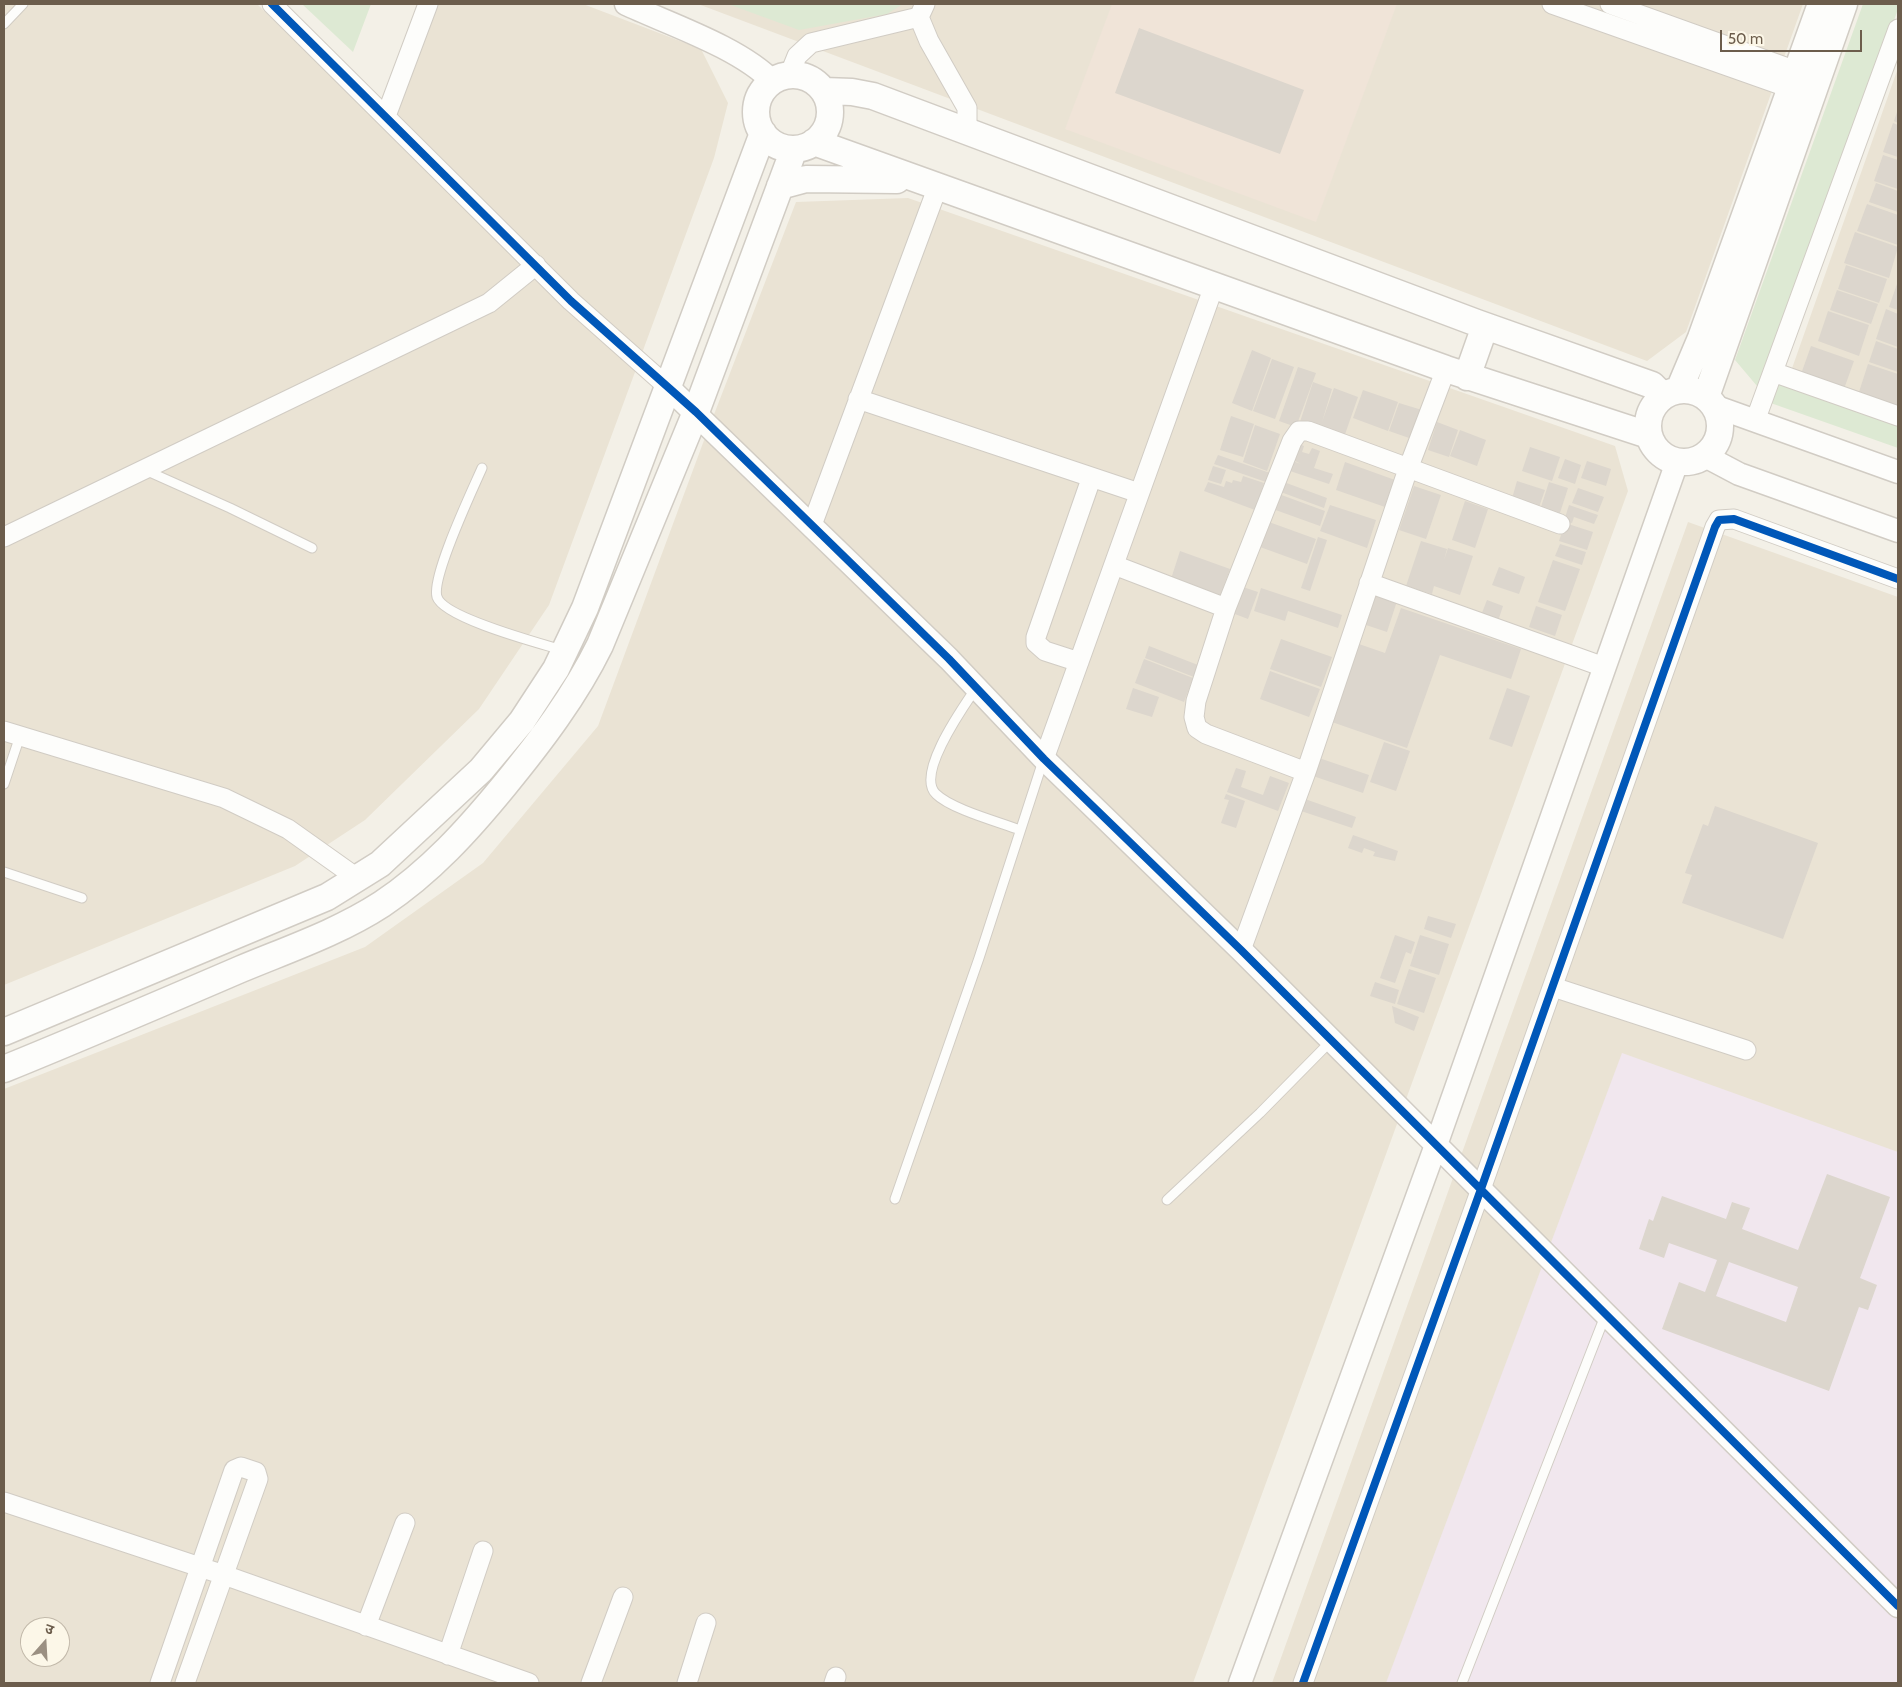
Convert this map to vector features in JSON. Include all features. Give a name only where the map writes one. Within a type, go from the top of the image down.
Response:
[{"type":"main road","points":[[824,91],[852,92],[874,96],[1486,326],[1671,393],[1690,390],[1710,401],[1720,417],[1720,433],[1714,447],[1705,456],[1692,462],[1677,462],[1659,452],[1648,435],[1648,419],[1653,406],[1671,393],[1701,338],[1821,4]]},
{"type":"main road","points":[[1710,401],[1844,4]]},
{"type":"main road","points":[[4,1069],[348,924],[407,886],[449,849],[530,755],[586,674],[600,645],[696,412],[780,186],[804,146],[828,124],[829,102],[824,91],[808,78],[780,79],[764,90],[759,100],[757,111],[758,122],[763,133],[771,141],[782,147],[804,146],[930,183],[1457,373],[1648,435]]},
{"type":"main road","points":[[4,1032],[327,897],[380,864],[481,770],[522,721],[565,651],[586,608],[763,133]]},
{"type":"main road","points":[[780,186],[806,179],[930,183]]},
{"type":"main road","points":[[1457,373],[1486,326]]},
{"type":"street","points":[[272,4],[571,301],[696,412],[812,525],[1044,758],[1241,950],[1606,1313],[1898,1606]]},
{"type":"street","points":[[386,116],[428,4]]},
{"type":"street","points":[[626,4],[742,57],[762,71],[780,79],[797,56],[811,43],[922,10],[929,41],[967,108],[967,132]]},
{"type":"street","points":[[1552,4],[1793,80]]},
{"type":"street","points":[[1610,4],[1793,80]]},
{"type":"street","points":[[1754,421],[1898,29]]},
{"type":"street","points":[[812,525],[858,400],[930,183]]},
{"type":"street","points":[[4,536],[145,470],[489,303],[536,265]]},
{"type":"street","points":[[1044,758],[1214,286]]},
{"type":"street","points":[[1773,372],[1898,416]]},
{"type":"street","points":[[1241,950],[1306,772],[1408,469],[1457,373]]},
{"type":"street","points":[[858,400],[1091,479],[1139,493]]},
{"type":"street","points":[[1710,401],[1754,421],[1898,472]]},
{"type":"street","points":[[1306,772],[1206,734],[1197,728],[1194,716],[1196,701],[1226,608],[1289,450],[1299,431],[1308,431],[1560,524]]},
{"type":"street","points":[[1705,456],[1739,474],[1898,530]]},
{"type":"street","points":[[1240,1683],[1436,1145],[1677,462]]},
{"type":"street","points":[[1078,662],[1039,647],[1036,643],[1036,636],[1091,479]]},
{"type":"street","points":[[1303,1683],[1553,987],[1715,527],[1719,520],[1734,519],[1898,579]]},
{"type":"street","points":[[1114,565],[1226,608]]},
{"type":"street","points":[[1369,583],[1604,667]]},
{"type":"street","points":[[12,733],[224,798],[288,829],[357,878]]},
{"type":"street","points":[[1553,987],[1746,1050]]},
{"type":"street","points":[[4,1018],[45,1015]]},
{"type":"street","points":[[4,1079],[67,1043]]},
{"type":"street","points":[[160,1683],[234,1470],[241,1467],[256,1472],[258,1478],[185,1683]]},
{"type":"street","points":[[4,1502],[224,1575],[529,1683]]},
{"type":"street","points":[[366,1626],[405,1522]]},
{"type":"street","points":[[448,1655],[483,1551]]},
{"type":"street","points":[[591,1683],[624,1597]]},
{"type":"street","points":[[686,1683],[706,1623]]},
{"type":"lane","points":[[4,24],[23,4]]},
{"type":"lane","points":[[482,468],[445,558],[437,588],[438,598],[448,610],[476,622],[565,651]]},
{"type":"lane","points":[[145,470],[230,508],[312,548]]},
{"type":"lane","points":[[976,688],[944,737],[932,774],[931,784],[935,794],[949,803],[1020,830]]},
{"type":"lane","points":[[4,784],[12,733]]},
{"type":"lane","points":[[895,1199],[1044,758]]},
{"type":"lane","points":[[4,872],[82,898]]},
{"type":"lane","points":[[1167,1200],[1260,1113],[1331,1040]]},
{"type":"lane","points":[[1462,1683],[1606,1313]]},
{"type":"shaded area","points":[[4,4],[257,4],[382,126],[430,4],[583,4],[701,49],[728,103],[714,158],[549,605],[479,709],[365,820],[295,866],[4,985]]},
{"type":"shaded area","points":[[698,4],[1803,4],[1686,332],[1647,361]]},
{"type":"shaded area","points":[[1112,4],[1397,4],[1316,222],[1065,129]]},
{"type":"shaded area","points":[[1898,68],[1898,412],[1790,374]]},
{"type":"shaded area","points":[[908,198],[1615,446],[1628,491],[1193,1683],[4,1683],[4,1089],[365,947],[483,863],[598,726],[703,443],[796,202]]},
{"type":"shaded area","points":[[1688,522],[1898,597],[1898,1683],[1272,1683]]},
{"type":"shaded area","points":[[1622,1053],[1898,1152],[1898,1683],[1386,1683]]},
{"type":"green space","points":[[302,4],[371,4],[353,52]]},
{"type":"green space","points":[[728,4],[903,4],[887,14],[799,30]]},
{"type":"green space","points":[[1863,4],[1898,4],[1898,9],[1769,378],[1898,424],[1898,448],[1765,401],[1757,386],[1735,360]]},
{"type":"building","points":[[1139,28],[1304,90],[1280,154],[1115,93]]},
{"type":"building","points":[[1898,109],[1898,123],[1894,121]]},
{"type":"building","points":[[1893,123],[1898,125],[1898,157],[1883,152]]},
{"type":"building","points":[[1883,155],[1898,160],[1898,189],[1874,181]]},
{"type":"building","points":[[1876,183],[1898,191],[1898,212],[1869,202]]},
{"type":"building","points":[[1867,204],[1898,215],[1898,245],[1857,231]]},
{"type":"building","points":[[1855,232],[1898,247],[1889,278],[1844,263]]},
{"type":"building","points":[[1846,265],[1887,279],[1879,303],[1838,289]]},
{"type":"building","points":[[1898,281],[1898,310],[1889,307]]},
{"type":"building","points":[[1837,290],[1878,304],[1871,324],[1830,310]]},
{"type":"building","points":[[1886,309],[1898,314],[1898,347],[1876,339]]},
{"type":"building","points":[[1828,311],[1869,325],[1859,356],[1818,341]]},
{"type":"building","points":[[1876,341],[1898,349],[1898,372],[1869,362]]},
{"type":"building","points":[[1811,346],[1854,361],[1844,389],[1801,374]]},
{"type":"building","points":[[1252,350],[1271,358],[1252,411],[1232,403]]},
{"type":"building","points":[[1272,359],[1294,367],[1275,419],[1253,411]]},
{"type":"building","points":[[1868,364],[1898,374],[1898,406],[1859,392]]},
{"type":"building","points":[[1298,367],[1316,373],[1296,427],[1279,421]]},
{"type":"building","points":[[1313,382],[1332,389],[1322,422],[1334,388],[1358,397],[1342,443],[1299,425]]},
{"type":"building","points":[[1363,390],[1398,402],[1388,431],[1353,418]]},
{"type":"building","points":[[1399,403],[1422,410],[1412,439],[1389,431]]},
{"type":"building","points":[[1231,416],[1254,424],[1243,457],[1220,450]]},
{"type":"building","points":[[1437,422],[1458,430],[1449,457],[1428,450]]},
{"type":"building","points":[[1255,425],[1280,434],[1267,471],[1243,462]]},
{"type":"building","points":[[1460,430],[1486,440],[1477,466],[1450,456]]},
{"type":"building","points":[[1297,443],[1304,446],[1302,452],[1309,454],[1312,448],[1320,451],[1314,468],[1333,474],[1329,484],[1287,470],[1290,460],[1301,464],[1291,459]]},
{"type":"building","points":[[1530,447],[1560,457],[1552,481],[1522,471]]},
{"type":"building","points":[[1218,455],[1270,473],[1266,482],[1214,464]]},
{"type":"building","points":[[1565,459],[1581,465],[1575,484],[1558,478]]},
{"type":"building","points":[[1587,461],[1611,469],[1606,486],[1581,478]]},
{"type":"building","points":[[1345,462],[1395,480],[1385,507],[1336,490]]},
{"type":"building","points":[[1213,466],[1226,470],[1221,484],[1208,480]]},
{"type":"building","points":[[1243,476],[1264,483],[1255,510],[1204,491],[1208,482],[1224,487],[1226,481],[1232,483],[1233,480],[1241,482]]},
{"type":"building","points":[[1281,481],[1327,498],[1324,508],[1278,491]]},
{"type":"building","points":[[1517,481],[1545,490],[1538,510],[1511,502]]},
{"type":"building","points":[[1549,482],[1568,488],[1559,516],[1540,510]]},
{"type":"building","points":[[1414,486],[1441,495],[1426,539],[1399,530]]},
{"type":"building","points":[[1578,488],[1604,497],[1598,512],[1572,503]]},
{"type":"building","points":[[1276,493],[1325,511],[1320,526],[1270,508]]},
{"type":"building","points":[[1465,501],[1488,509],[1475,548],[1452,540]]},
{"type":"building","points":[[1330,505],[1376,520],[1367,548],[1320,531]]},
{"type":"building","points":[[1569,505],[1598,515],[1594,524],[1574,517],[1572,523],[1564,521]]},
{"type":"building","points":[[1269,522],[1316,539],[1307,564],[1260,547]]},
{"type":"building","points":[[1565,523],[1593,532],[1587,550],[1559,541]]},
{"type":"building","points":[[1318,537],[1327,540],[1310,591],[1301,588]]},
{"type":"building","points":[[1421,541],[1447,549],[1444,560],[1448,548],[1473,556],[1460,595],[1434,586],[1432,594],[1406,586]]},
{"type":"building","points":[[1560,544],[1586,552],[1582,565],[1555,556]]},
{"type":"building","points":[[1180,551],[1230,569],[1220,596],[1171,579]]},
{"type":"building","points":[[1553,560],[1580,569],[1565,611],[1538,602]]},
{"type":"building","points":[[1499,567],[1525,577],[1519,594],[1492,585]]},
{"type":"building","points":[[1237,585],[1258,592],[1248,619],[1227,611]]},
{"type":"building","points":[[1261,588],[1342,615],[1338,628],[1288,611],[1285,621],[1254,611]]},
{"type":"building","points":[[1373,593],[1397,601],[1387,632],[1363,624]]},
{"type":"building","points":[[1487,600],[1503,606],[1497,624],[1480,618]]},
{"type":"building","points":[[1536,606],[1562,615],[1555,636],[1529,627]]},
{"type":"building","points":[[1401,608],[1521,649],[1511,679],[1440,655],[1407,748],[1329,721],[1356,643],[1385,653]]},
{"type":"building","points":[[1281,639],[1332,657],[1321,687],[1270,669]]},
{"type":"building","points":[[1149,646],[1198,665],[1194,677],[1145,658]]},
{"type":"building","points":[[1144,659],[1193,678],[1184,702],[1135,683]]},
{"type":"building","points":[[1270,671],[1320,689],[1309,717],[1260,699]]},
{"type":"building","points":[[1133,688],[1159,697],[1152,717],[1126,709]]},
{"type":"building","points":[[1507,688],[1530,696],[1512,747],[1489,739]]},
{"type":"building","points":[[1384,742],[1410,751],[1396,791],[1370,782]]},
{"type":"building","points":[[1319,758],[1369,775],[1363,793],[1313,776]]},
{"type":"building","points":[[1236,768],[1246,771],[1241,787],[1263,795],[1270,776],[1289,783],[1278,811],[1227,792]]},
{"type":"building","points":[[1226,794],[1245,801],[1236,828],[1221,823],[1229,800],[1224,799]]},
{"type":"building","points":[[1305,799],[1356,817],[1352,828],[1301,811]]},
{"type":"building","points":[[1715,806],[1818,843],[1783,939],[1682,903],[1692,875],[1685,873],[1703,824],[1708,826]]},
{"type":"building","points":[[1353,835],[1398,851],[1395,861],[1373,856],[1375,852],[1364,848],[1362,853],[1348,848]]},
{"type":"building","points":[[1428,916],[1456,924],[1451,938],[1424,929]]},
{"type":"building","points":[[1395,935],[1415,942],[1411,954],[1406,952],[1395,983],[1380,978]]},
{"type":"building","points":[[1420,935],[1449,944],[1439,975],[1410,966]]},
{"type":"building","points":[[1409,969],[1436,978],[1424,1013],[1397,1004]]},
{"type":"building","points":[[1375,982],[1399,990],[1395,1004],[1370,996]]},
{"type":"building","points":[[1392,1006],[1419,1017],[1414,1031],[1395,1023]]},
{"type":"building","points":[[1827,1174],[1890,1197],[1860,1278],[1877,1285],[1868,1310],[1859,1307],[1829,1391],[1662,1329],[1679,1282],[1705,1292],[1717,1260],[1669,1243],[1664,1258],[1639,1249],[1649,1219],[1653,1221],[1662,1196],[1726,1219],[1732,1202],[1750,1208],[1742,1229],[1798,1250]],"holes":[[[1729,1262],[1798,1287],[1786,1322],[1716,1296]]]},
{"type":"cycle path","points":[[272,4],[571,301],[696,412],[949,659],[1044,759],[1241,950],[1898,1606]]},
{"type":"cycle path","points":[[1303,1683],[1481,1189],[1715,527],[1719,520],[1734,519],[1898,579]]}]
